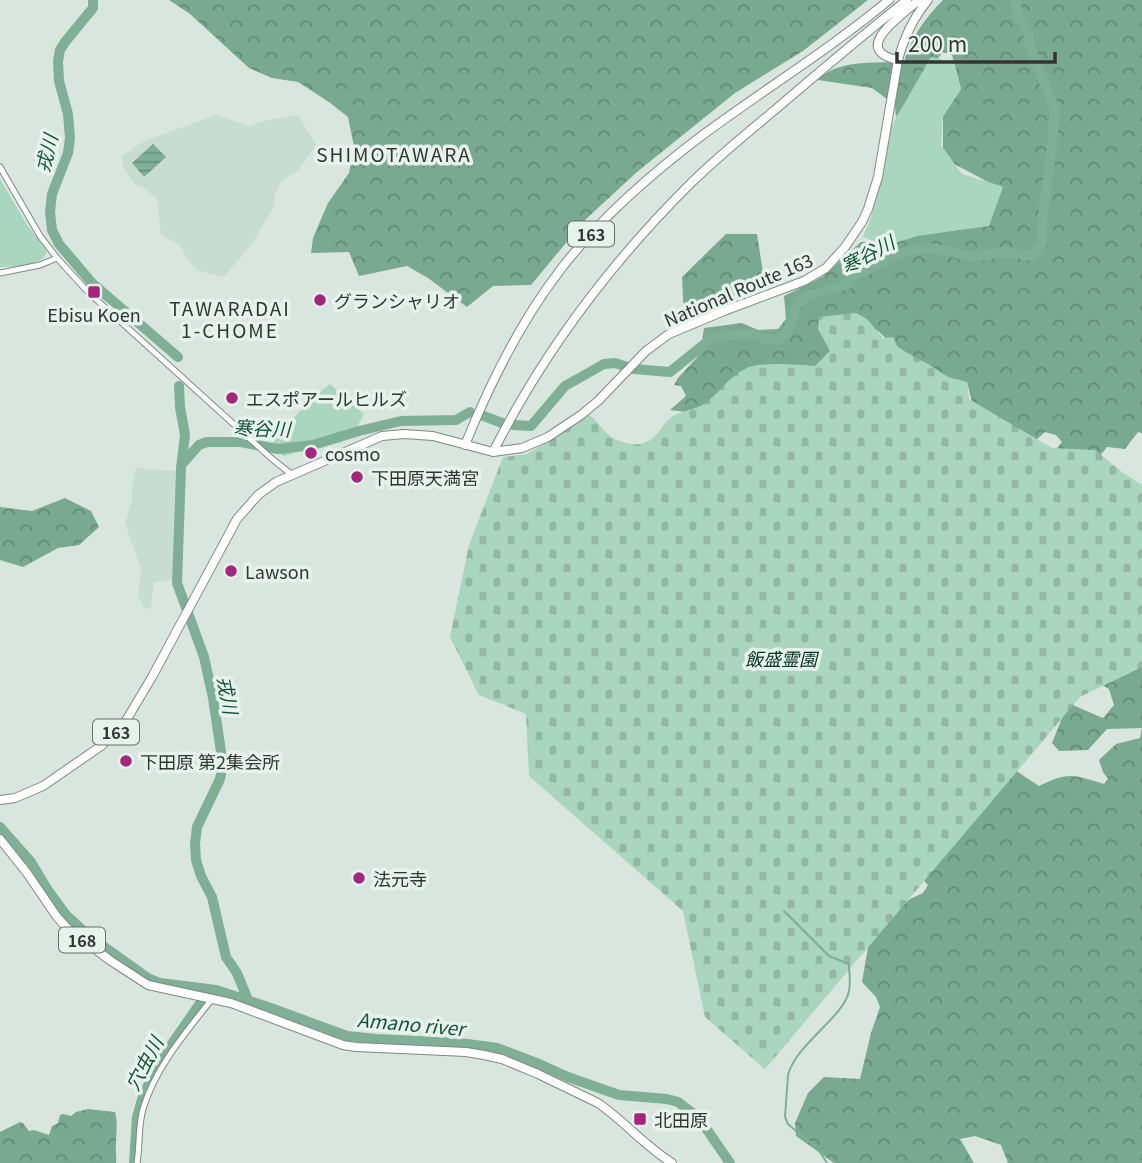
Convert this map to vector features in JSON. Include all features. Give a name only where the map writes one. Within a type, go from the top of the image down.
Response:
[{"type":"highway","name":"163","points":[[465,446],[488,391],[513,343],[547,289],[575,252],[607,218],[661,168],[704,134],[822,50],[886,0]]},
{"type":"highway","name":"163","points":[[0,800],[28,794],[43,786],[102,746],[117,732],[135,708],[237,519],[258,495],[276,482],[382,436],[433,436],[494,452],[541,366],[612,269],[689,185],[907,0]]},
{"type":"highway","points":[[898,60],[887,58],[880,53],[878,41],[919,0]]},
{"type":"highway","name":"National Route 163","points":[[494,452],[522,448],[564,427],[598,401],[646,351],[669,334],[804,281],[826,268],[835,259],[862,222],[873,194],[898,60],[910,26],[928,0]]},
{"type":"highway","name":"168","points":[[0,839],[57,917],[74,934],[148,985],[230,1003],[343,1045],[466,1052],[502,1059],[598,1103],[672,1163]]},
{"type":"street","points":[[0,167],[27,216],[57,258],[88,292],[261,450],[291,474]]},
{"type":"street","points":[[0,273],[40,265],[57,258]]},
{"type":"street","points":[[137,1163],[142,1111],[151,1089],[171,1054],[212,999]]},
{"type":"shaded area","points":[[216,115],[249,126],[298,115],[316,145],[298,171],[282,180],[275,194],[275,205],[251,245],[224,277],[196,270],[180,245],[161,235],[157,199],[135,185],[123,166],[122,156],[144,141]]},
{"type":"shaded area","points":[[153,144],[166,157],[144,177],[132,163]]},
{"type":"shaded area","points":[[136,468],[175,471],[172,580],[154,582],[151,607],[145,609],[138,596],[141,569],[125,523],[132,499]]},
{"type":"green space","points":[[169,0],[868,0],[803,51],[735,93],[637,172],[586,219],[531,285],[493,286],[467,307],[407,266],[359,276],[349,252],[311,253],[313,238],[328,203],[349,173],[354,146],[348,117],[298,82],[272,78],[249,68],[190,14]]},
{"type":"green space","points":[[943,0],[1142,0],[1142,433],[1138,432],[1125,449],[1107,447],[1095,462],[1049,458],[1062,442],[1056,435],[1045,432],[1027,448],[974,410],[967,382],[950,381],[890,342],[878,331],[833,347],[829,357],[814,369],[686,412],[670,410],[686,396],[681,386],[674,385],[700,354],[704,328],[742,323],[758,330],[778,329],[786,319],[784,296],[822,277],[861,242],[890,245],[1003,187],[943,158],[943,116],[961,89],[952,55],[942,52],[896,117],[895,105],[872,88],[818,80],[826,73],[847,65],[904,62],[919,29]]},
{"type":"green space","points":[[931,57],[953,62],[961,89],[943,116],[941,145],[962,174],[1003,187],[989,226],[917,236],[886,246],[863,237],[881,180],[892,125]]},
{"type":"green space","points":[[0,179],[47,252],[39,261],[0,267]]},
{"type":"green space","points":[[726,234],[757,234],[764,279],[751,295],[684,319],[682,277]]},
{"type":"green space","name":"飯盛霊園","points":[[856,313],[867,319],[883,338],[893,337],[898,348],[948,377],[967,382],[969,399],[1052,448],[1095,450],[1142,485],[1142,667],[1080,697],[765,1069],[705,1017],[683,911],[529,776],[526,714],[479,695],[450,637],[469,545],[503,457],[527,454],[589,415],[615,439],[642,444],[651,440],[670,418],[704,404],[745,369],[769,364],[815,366],[830,351],[818,329],[819,317]]},
{"type":"green space","points":[[330,384],[364,414],[353,434],[340,443],[322,445],[284,456],[274,450],[271,445],[285,428]]},
{"type":"green space","points":[[65,498],[91,511],[99,527],[79,545],[58,548],[23,567],[0,560],[0,507],[32,511]]},
{"type":"green space","points":[[1142,635],[1142,728],[1107,729],[1088,750],[1059,751],[1052,743],[1068,703],[1103,718],[1114,705],[1109,689],[1083,674]]},
{"type":"green space","points":[[1142,728],[1142,1163],[1008,1163],[1001,1145],[975,1136],[960,1139],[974,1163],[834,1163],[796,1136],[795,1123],[808,1093],[824,1077],[860,1079],[880,1007],[876,997],[862,982],[871,930],[910,899],[923,893],[928,885],[918,874],[976,744],[1039,786],[1065,776],[1104,784],[1108,779],[1099,760],[1116,744],[1140,738]]},
{"type":"green space","points":[[88,1109],[115,1112],[116,1163],[0,1163],[0,1132],[20,1122],[29,1131],[49,1135],[52,1126],[58,1123],[60,1115],[71,1116]]},
{"type":"waterway","name":"戎川","points":[[93,0],[93,8],[65,42],[58,61],[70,138],[68,153],[52,194],[52,230],[59,244],[92,283],[178,357]]},
{"type":"waterway","name":"寒谷川","points":[[513,425],[531,426],[565,386],[604,364],[615,363],[634,369],[670,372],[712,338],[753,335],[776,340],[784,336],[792,323],[800,300],[808,295],[847,285],[850,278],[911,250],[927,248],[971,257],[1007,252],[1032,256],[1042,243],[1055,110],[1030,46],[1028,32],[1019,18],[1016,0]]},
{"type":"waterway","name":"戎川","points":[[179,386],[185,435],[181,468],[177,583],[204,657],[223,765],[220,779],[197,827],[196,860],[212,897],[226,957],[237,973],[248,1000]]},
{"type":"waterway","name":"寒谷川","points":[[183,463],[199,445],[207,442],[240,442],[278,449],[313,445],[401,421],[456,420],[470,412]]},
{"type":"waterway","name":"寒谷川","points":[[481,415],[502,423]]},
{"type":"waterway","name":"Amano river","points":[[0,827],[31,862],[66,915],[89,936],[148,978],[160,983],[216,990],[347,1036],[497,1048],[619,1095],[678,1102],[699,1118],[730,1163]]},
{"type":"waterway","points":[[784,911],[829,956],[849,964],[850,988],[845,1001],[800,1052],[788,1075],[785,1117],[788,1124],[818,1149],[827,1163]]},
{"type":"waterway","name":"穴虫川","points":[[134,1163],[137,1117],[143,1096],[160,1061],[208,992]]},
{"type":"place","name":"Ebisu Koen","points":[[94,292]]},
{"type":"place","name":"グランシャリオ","points":[[320,300]]},
{"type":"place","name":"エスポアールヒルズ","points":[[232,398]]},
{"type":"place","name":"cosmo","points":[[311,453]]},
{"type":"place","name":"下田原天満宮","points":[[357,477]]},
{"type":"place","name":"Lawson","points":[[231,571]]},
{"type":"place","name":"下田原 第2集会所","points":[[126,761]]},
{"type":"place","name":"法元寺","points":[[359,878]]},
{"type":"place","name":"北田原","points":[[640,1119]]},
{"type":"district","name":"SHIMOTAWARA","points":[[394,153]]},
{"type":"district","name":"TAWARADAI 1-CHOME","points":[[230,318]]}]
